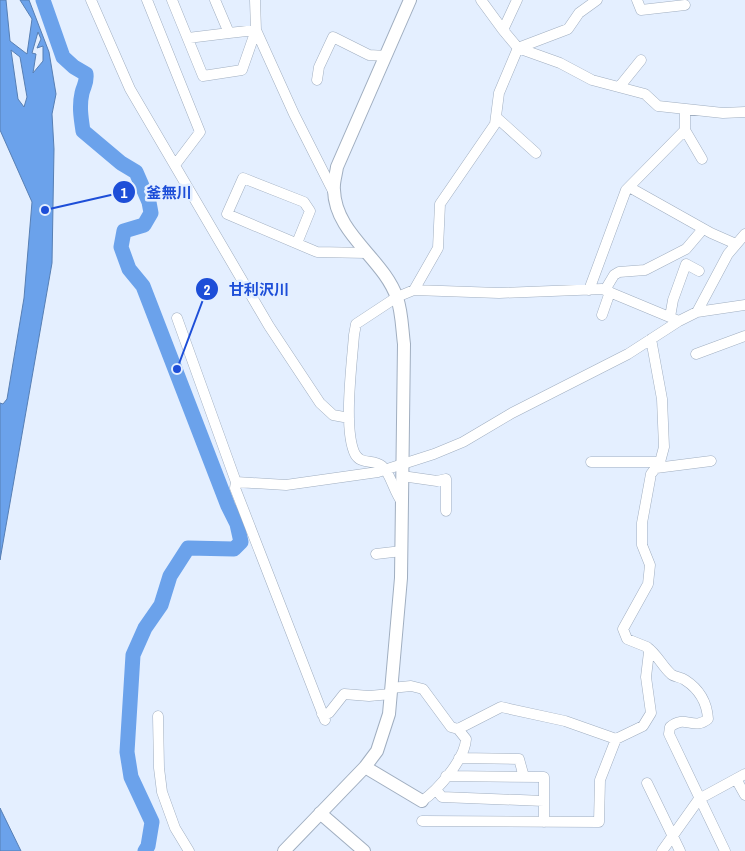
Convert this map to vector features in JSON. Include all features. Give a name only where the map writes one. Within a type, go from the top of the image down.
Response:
[{"type":"street","points":[[91,0],[130,88],[264,318],[320,403],[334,415],[349,418]]},
{"type":"street","points":[[147,0],[200,132],[175,165]]},
{"type":"street","points":[[172,0],[203,76],[242,70],[256,30],[255,0]]},
{"type":"street","points":[[215,0],[229,33]]},
{"type":"street","points":[[333,191],[337,167],[410,0]]},
{"type":"street","points":[[481,0],[518,48],[560,63],[592,80],[646,94],[658,106],[724,113],[745,112]]},
{"type":"street","points":[[503,30],[517,0]]},
{"type":"street","points":[[414,290],[438,248],[440,204],[487,136],[496,117],[499,93],[518,48],[568,29],[579,13],[597,0]]},
{"type":"street","points":[[637,0],[641,10],[685,4]]},
{"type":"street","points":[[188,38],[256,30]]},
{"type":"street","points":[[256,30],[294,114],[333,191],[344,223],[385,276],[397,297],[404,344],[402,551],[389,714],[377,751],[365,767],[284,851]]},
{"type":"street","points":[[317,80],[319,67],[333,37],[369,55],[386,56]]},
{"type":"street","points":[[620,86],[641,60]]},
{"type":"street","points":[[685,108],[685,130],[702,159]]},
{"type":"street","points":[[496,117],[536,153]]},
{"type":"street","points":[[589,290],[629,187],[685,130]]},
{"type":"street","points":[[297,243],[310,211],[304,202],[243,178],[227,214],[317,252],[367,253]]},
{"type":"street","points":[[629,187],[703,229],[736,244]]},
{"type":"street","points":[[602,315],[614,275],[619,272],[645,270],[686,249],[703,229]]},
{"type":"street","points":[[697,312],[710,284],[728,254],[745,234]]},
{"type":"street","points":[[675,319],[673,300],[686,264],[699,271]]},
{"type":"street","points":[[402,502],[394,492],[386,469],[379,464],[362,461],[356,456],[349,418],[356,324],[397,297],[414,290],[499,293],[608,291],[675,319]]},
{"type":"street","points":[[236,482],[286,485],[378,472],[434,454],[463,442],[512,413],[628,354],[651,339],[675,319],[697,312],[745,305]]},
{"type":"street","points":[[177,318],[236,482],[234,488],[324,717],[344,694],[369,696],[412,686],[423,689],[452,726],[458,729],[466,739],[465,748],[436,791],[422,802],[365,767]]},
{"type":"street","points":[[696,354],[745,336]]},
{"type":"street","points":[[651,339],[662,399],[664,447],[658,465],[651,474],[642,523],[642,544],[650,565],[650,577],[623,629],[626,638],[654,652],[672,675],[684,679],[696,689],[708,711],[708,719],[702,724],[692,724],[682,720],[670,727],[670,734],[725,851]]},
{"type":"street","points":[[591,462],[658,465],[711,461]]},
{"type":"street","points":[[402,476],[437,481],[446,479],[446,511]]},
{"type":"street","points":[[376,554],[402,551]]},
{"type":"street","points":[[422,821],[599,822],[600,780],[616,739],[642,726],[651,713],[646,677],[649,652],[647,647]]},
{"type":"street","points":[[458,729],[501,707],[566,721],[616,739]]},
{"type":"street","points":[[158,716],[159,768],[162,792],[175,828],[189,851]]},
{"type":"street","points":[[459,758],[519,759],[524,777]]},
{"type":"street","points":[[446,776],[544,777],[544,822]]},
{"type":"street","points":[[662,851],[699,799],[741,777],[745,795]]},
{"type":"street","points":[[647,783],[680,851]]},
{"type":"street","points":[[436,791],[442,797],[544,801]]},
{"type":"street","points":[[320,813],[364,851]]},
{"type":"water","points":[[0,0],[6,0],[10,41],[27,54],[32,19],[20,0],[29,0],[49,52],[56,94],[52,114],[54,149],[52,263],[0,560],[0,403],[3,404],[7,399],[24,298],[32,202],[0,130]],"holes":[[[38,32],[41,39],[37,48],[43,46],[43,61],[33,73],[36,54],[32,53]],[[11,50],[20,57],[27,97],[24,107],[18,99]]]},
{"type":"water","points":[[0,808],[21,851],[0,851]]},
{"type":"waterway","points":[[43,0],[63,57],[74,67],[86,74],[81,103],[83,131],[121,163],[136,172],[149,202],[151,213],[144,225],[124,231],[121,247],[129,269],[143,286],[228,506],[237,524],[241,542],[234,549],[188,548],[170,576],[161,605],[145,628],[133,655],[127,752],[131,777],[152,822],[148,846],[145,851]]},
{"type":"place","name":"釜無川","points":[[45,210]]},
{"type":"place","name":"甘利沢川","points":[[177,369]]}]
